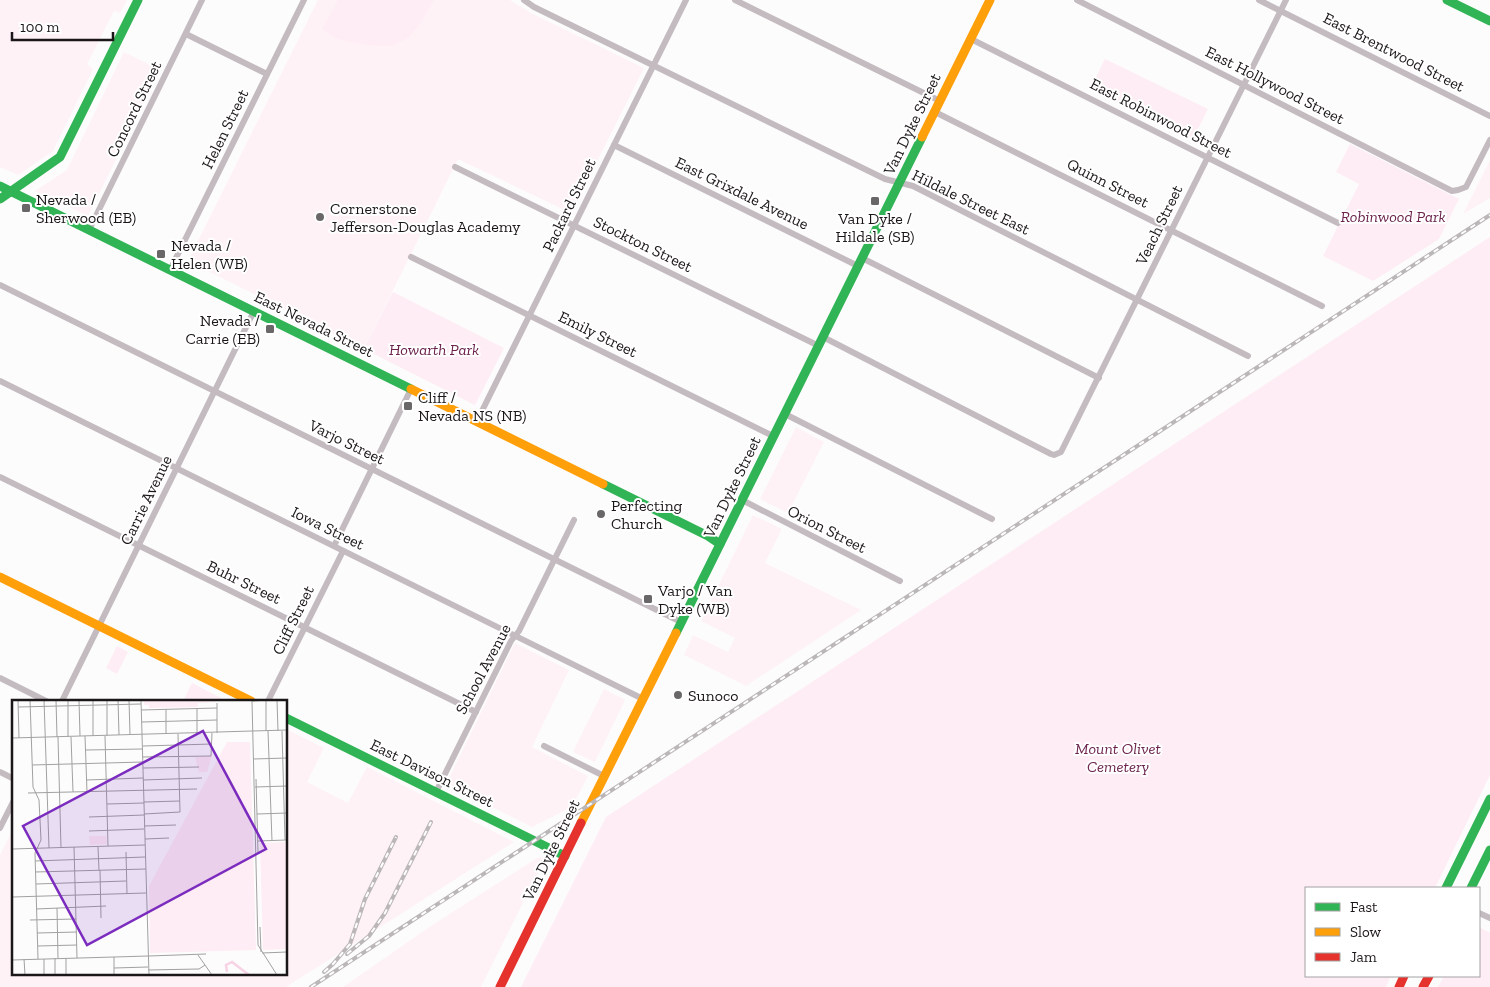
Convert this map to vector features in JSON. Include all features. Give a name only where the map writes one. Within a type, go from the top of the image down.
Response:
[{"type":"main road","points":[[0,199],[60,157],[138,0]]},
{"type":"main road","name":"Van Dyke Street","points":[[500,987],[990,0]]},
{"type":"main road","points":[[1447,0],[1490,22]]},
{"type":"main road","name":"East Nevada Street","points":[[0,186],[708,536],[720,544]]},
{"type":"main road","points":[[0,577],[249,700]]},
{"type":"main road","name":"East Davison Street","points":[[288,719],[565,856]]},
{"type":"main road","points":[[1446,887],[1490,799]]},
{"type":"main road","points":[[1472,887],[1490,850]]},
{"type":"street","name":"Concord Street","points":[[89,230],[202,0]]},
{"type":"street","name":"Helen Street","points":[[170,270],[304,0]]},
{"type":"street","name":"Packard Street","points":[[477,422],[686,0]]},
{"type":"street","points":[[735,0],[940,101]]},
{"type":"street","name":"East Hollywood Street","points":[[1077,0],[1452,191],[1461,189],[1468,183],[1490,140]]},
{"type":"street","name":"East Brentwood Street","points":[[1259,0],[1490,116]]},
{"type":"street","name":"Veach Street","points":[[1051,454],[1059,454],[1064,448],[1286,0]]},
{"type":"street","name":"Hildale Street East","points":[[526,1],[534,7],[885,180],[913,186],[1248,356]]},
{"type":"street","points":[[186,34],[267,74]]},
{"type":"street","name":"East Robinwood Street","points":[[971,39],[1338,223]]},
{"type":"street","name":"Quinn Street","points":[[934,112],[1322,306]]},
{"type":"street","name":"East Grixdale Avenue","points":[[614,145],[1098,378]]},
{"type":"street","name":"Stockton Street","points":[[455,167],[821,341],[1051,454]]},
{"type":"street","name":"Emily Street","points":[[411,257],[773,436]]},
{"type":"street","name":"Varjo Street","points":[[0,285],[681,622]]},
{"type":"street","name":"Carrie Avenue","points":[[62,700],[254,311]]},
{"type":"street","name":"Iowa Street","points":[[0,381],[643,699]]},
{"type":"street","points":[[334,546],[411,389]]},
{"type":"street","points":[[785,414],[992,519]]},
{"type":"street","name":"Buhr Street","points":[[0,477],[476,712]]},
{"type":"street","name":"Orion Street","points":[[742,500],[900,581]]},
{"type":"street","name":"School Avenue","points":[[436,792],[574,520]]},
{"type":"street","name":"Cliff Street","points":[[269,700],[343,551]]},
{"type":"street","points":[[0,678],[44,700]]},
{"type":"street","points":[[544,746],[604,776]]},
{"type":"street","points":[[0,772],[12,778]]},
{"type":"street","points":[[0,828],[12,804]]},
{"type":"shaded area","points":[[0,0],[127,0],[120,13],[114,11],[87,64],[93,69],[53,151],[18,175],[0,167]]},
{"type":"shaded area","name":"Cornerstone Jefferson-Douglas Academy","points":[[318,0],[510,0],[531,13],[644,68],[571,213],[458,159],[364,349],[188,261]]},
{"type":"shaded area","points":[[124,52],[160,70],[88,216],[35,191],[67,170]]},
{"type":"shaded area","points":[[1490,160],[1490,198],[1463,214]]},
{"type":"shaded area","points":[[796,427],[824,442],[788,513],[760,499]]},
{"type":"shaded area","points":[[753,515],[782,529],[765,563],[861,610],[746,686],[684,655],[693,635],[728,652],[735,638],[701,621]]},
{"type":"shaded area","points":[[515,643],[569,670],[532,747],[588,776],[572,807],[532,827],[446,784]]},
{"type":"shaded area","points":[[604,689],[625,700],[595,762],[573,752]]},
{"type":"shaded area","points":[[288,730],[324,748],[307,782],[348,803],[367,767],[514,842],[286,987],[0,987],[0,855],[12,831],[12,974],[288,974]]},
{"type":"shaded area","points":[[543,857],[545,859],[481,987],[343,987],[428,928],[537,858]]},
{"type":"green space","points":[[338,0],[434,0],[422,21],[408,38],[391,46],[365,45],[337,39],[322,29]]},
{"type":"green space","points":[[1105,59],[1208,109],[1193,139],[1090,89]]},
{"type":"green space","name":"Robinwood Park","points":[[1350,144],[1459,199],[1439,239],[1373,281],[1323,256],[1359,184],[1336,172]]},
{"type":"green space","name":"Mount Olivet Cemetery","points":[[1490,237],[1490,775],[1435,887],[1305,887],[1305,977],[1391,977],[1386,987],[521,987],[606,817]]},
{"type":"green space","name":"Howarth Park","points":[[393,292],[504,348],[475,405],[364,349]]},
{"type":"green space","points":[[117,646],[128,652],[117,674],[106,668]]},
{"type":"green space","points":[[192,683],[225,700],[184,700]]},
{"type":"green space","points":[[1480,928],[1490,933],[1490,987],[1438,987],[1443,977],[1480,977]]},
{"type":"railway","points":[[311,987],[1490,215]]},
{"type":"railway","points":[[347,954],[369,936],[385,913],[431,822]]},
{"type":"railway","points":[[324,972],[350,944],[365,899],[396,837]]},
{"type":"traffic: fast","points":[[0,199],[60,157],[138,0]]},
{"type":"traffic: fast","points":[[1447,0],[1490,21]]},
{"type":"traffic: fast","points":[[676,633],[922,137]]},
{"type":"traffic: fast","points":[[0,186],[411,389]]},
{"type":"traffic: fast","points":[[603,484],[708,536],[720,544]]},
{"type":"traffic: fast","points":[[288,719],[565,856]]},
{"type":"traffic: fast","points":[[1446,887],[1490,799]]},
{"type":"traffic: fast","points":[[1472,887],[1490,850]]},
{"type":"traffic: slow","points":[[922,137],[990,0]]},
{"type":"traffic: slow","points":[[411,389],[603,484]]},
{"type":"traffic: slow","points":[[0,577],[249,700]]},
{"type":"traffic: slow","points":[[581,823],[676,633]]},
{"type":"traffic: jam","points":[[500,987],[581,823]]},
{"type":"traffic: jam","points":[[1399,987],[1404,977]]},
{"type":"traffic: jam","points":[[1423,987],[1428,977]]},
{"type":"place","name":"Van Dyke / Hildale (SB)","points":[[875,201]]},
{"type":"place","name":"Nevada / Sherwood (EB)","points":[[26,208]]},
{"type":"place","name":"Cornerstone Jefferson-Douglas Academy","points":[[320,217]]},
{"type":"place","name":"Nevada / Helen (WB)","points":[[161,254]]},
{"type":"place","name":"Nevada / Carrie (EB)","points":[[270,329]]},
{"type":"place","name":"Cliff / Nevada NS (NB)","points":[[408,406]]},
{"type":"place","name":"Perfecting Church","points":[[601,514]]},
{"type":"place","name":"Varjo / Van Dyke (WB)","points":[[648,599]]},
{"type":"place","name":"Sunoco","points":[[678,695]]}]
